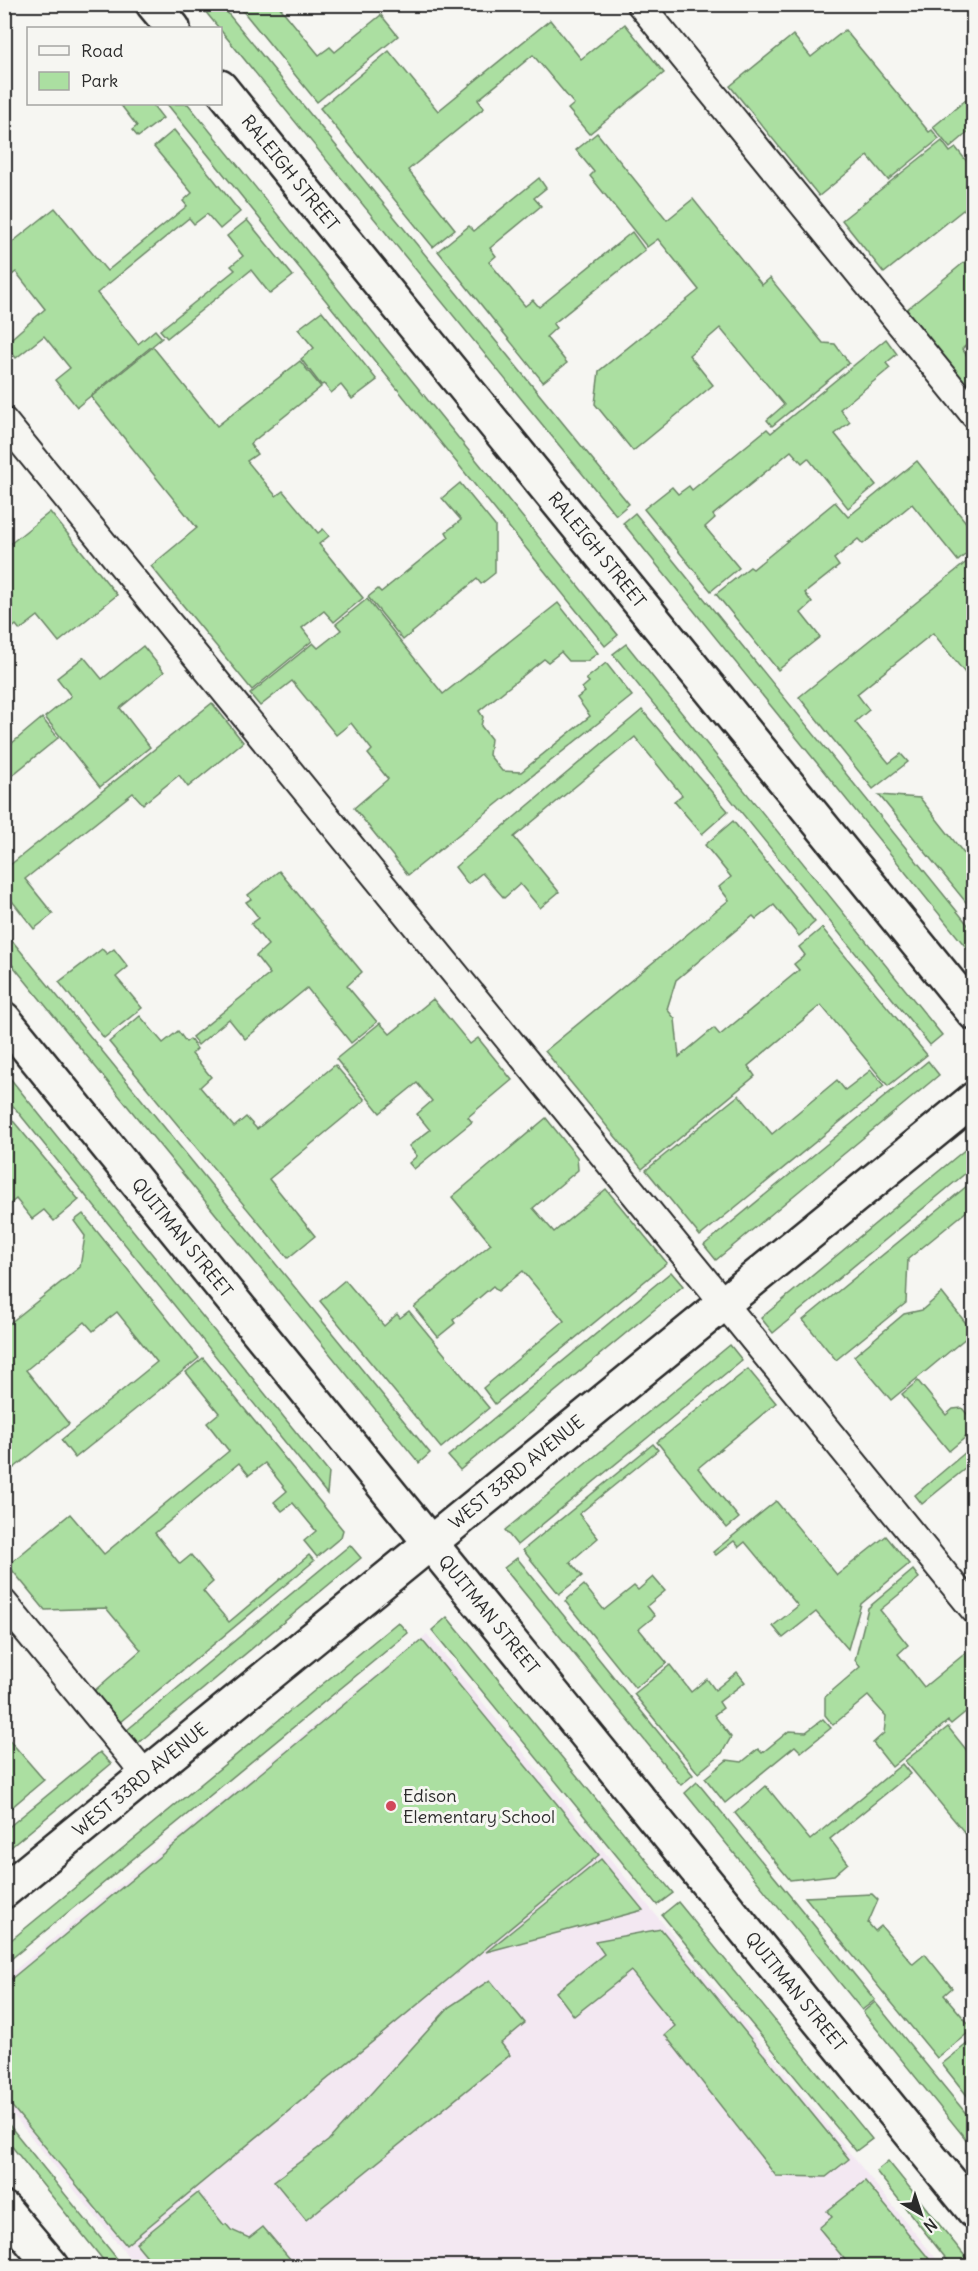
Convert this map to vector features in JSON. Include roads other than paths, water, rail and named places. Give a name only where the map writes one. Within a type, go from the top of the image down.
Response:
[{"type":"street","points":[[153,4],[172,27]]},
{"type":"street","name":"RALEIGH STREET","points":[[222,89],[974,1013]]},
{"type":"street","name":"QUITMAN STREET","points":[[4,1019],[974,2211]]},
{"type":"street","name":"WEST 33RD AVENUE","points":[[4,1891],[974,1099]]},
{"type":"street","points":[[4,2209],[52,2266]]},
{"type":"lane","points":[[640,4],[974,415]]},
{"type":"lane","points":[[4,421],[974,1610]]},
{"type":"lane","points":[[4,1603],[147,1775]]},
{"type":"place","name":"Edison Elementary School","points":[[391,1806]]}]
